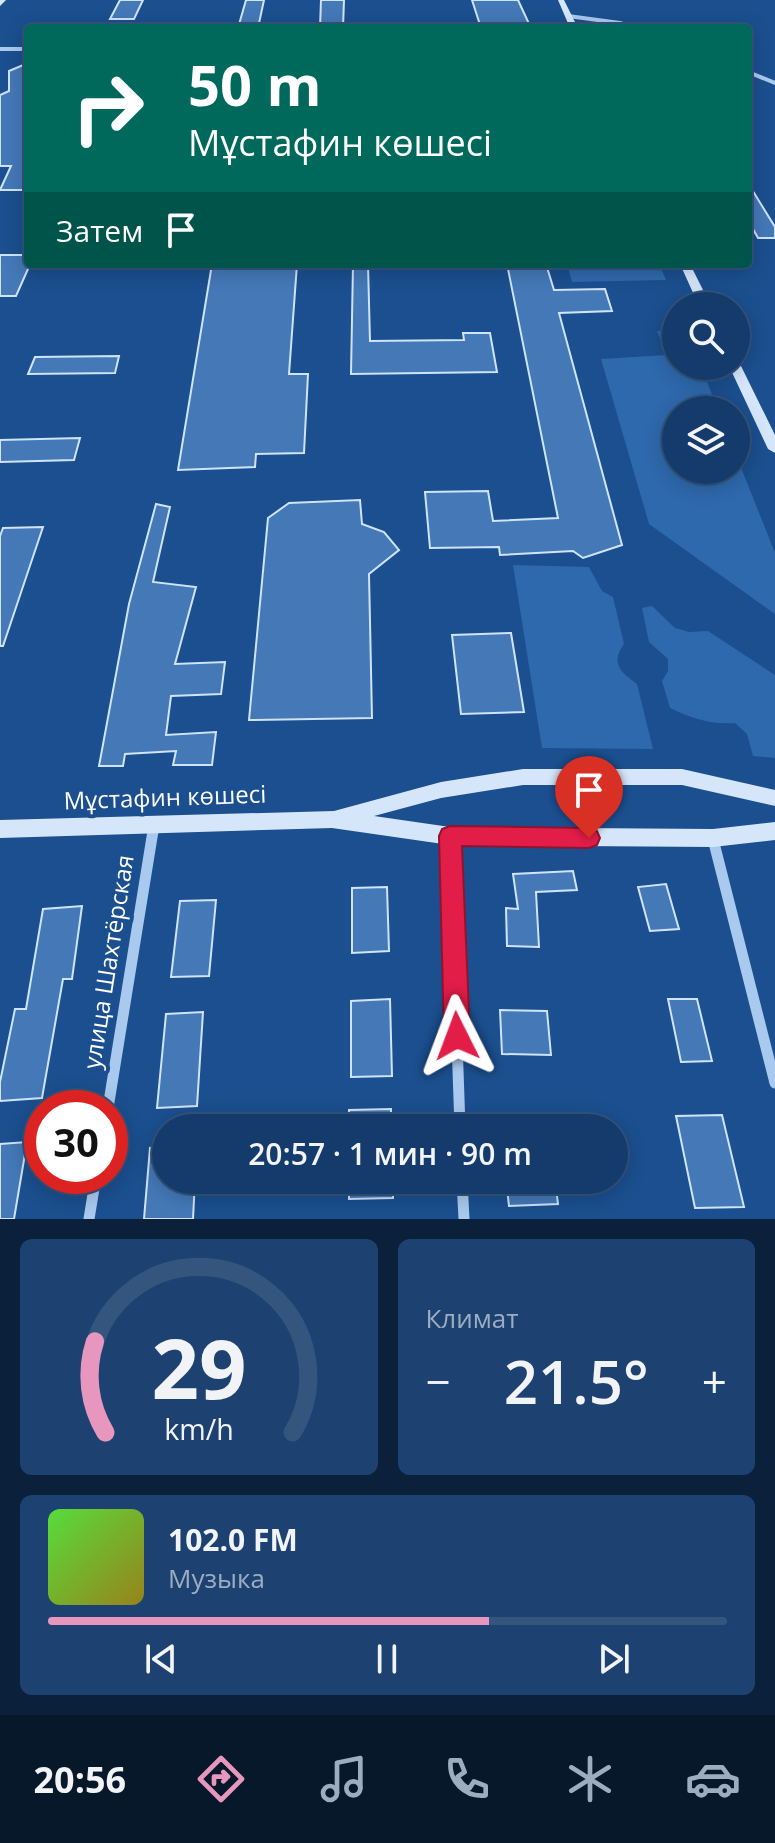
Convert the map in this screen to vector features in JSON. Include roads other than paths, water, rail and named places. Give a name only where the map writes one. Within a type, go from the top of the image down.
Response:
[{"type":"street","points":[[561,0],[572,24]]},
{"type":"street","points":[[568,16],[623,24]]},
{"type":"street","points":[[0,49],[24,49]]},
{"type":"street","points":[[752,74],[775,83]]},
{"type":"street","points":[[687,268],[698,292]]},
{"type":"street","points":[[742,380],[775,449]]},
{"type":"street","name":"Мұстафин көшесі","points":[[332,819],[441,790],[523,777],[682,777],[775,798]]},
{"type":"street","name":"Мұстафин көшесі","points":[[0,829],[332,819],[450,836],[713,838],[775,831]]},
{"type":"street","name":"улица Шахтёрская","points":[[111,1090],[154,824]]},
{"type":"street","points":[[450,836],[460,1114]]},
{"type":"street","points":[[713,838],[775,1083]]},
{"type":"street","points":[[89,1219],[93,1194]]},
{"type":"street","points":[[463,1194],[464,1219]]}]
